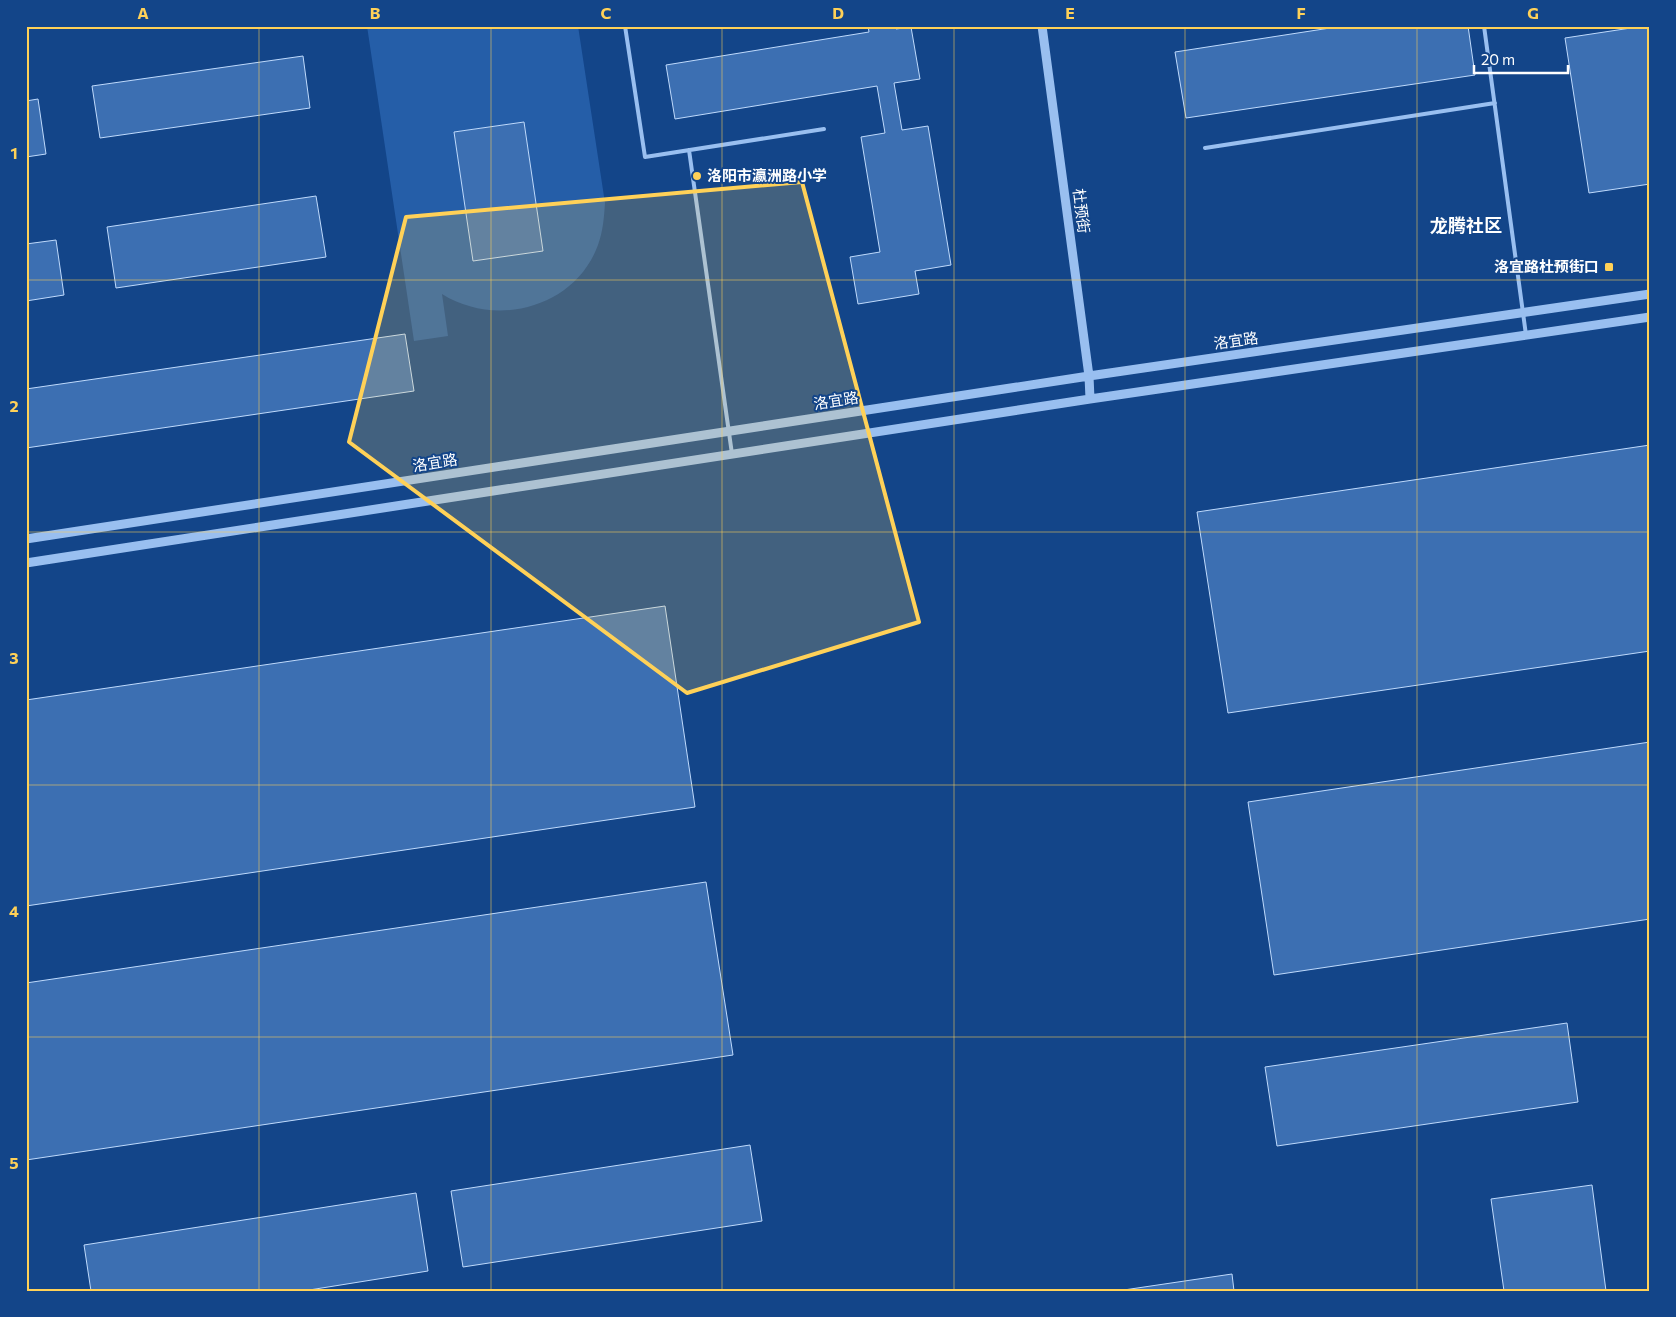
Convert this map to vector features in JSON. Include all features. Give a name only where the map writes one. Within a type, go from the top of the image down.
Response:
[{"type":"street","name":"杜预街","points":[[1042,26],[1090,399]]},
{"type":"street","name":"洛宜路","points":[[26,539],[1088,376],[1650,294]]},
{"type":"street","points":[[26,563],[1090,399],[1650,317]]},
{"type":"lane","points":[[625,26],[646,157],[824,129]]},
{"type":"lane","points":[[1484,26],[1526,335]]},
{"type":"lane","points":[[1205,148],[1495,103]]},
{"type":"lane","points":[[689,150],[732,454]]},
{"type":"highlighted area","points":[[802,182],[919,622],[687,693],[349,442],[406,217]]},
{"type":"shaded area","points":[[367,26],[578,26],[605,203],[600,240],[587,267],[572,284],[553,297],[532,306],[509,310],[486,310],[463,304],[442,294],[448,336],[414,341]],"holes":[[[524,122],[543,251],[473,261],[454,132]]]},
{"type":"building","points":[[868,26],[895,26],[896,29],[911,27],[920,79],[894,83],[902,130],[928,126],[951,265],[915,271],[919,294],[858,304],[850,257],[880,252],[861,137],[885,133],[877,86],[675,119],[666,65],[869,32]]},
{"type":"building","points":[[1343,26],[1468,26],[1475,75],[1186,118],[1175,52]]},
{"type":"building","points":[[1650,26],[1650,184],[1589,193],[1565,38]]},
{"type":"building","points":[[303,56],[310,108],[100,138],[92,86]]},
{"type":"building","points":[[38,99],[46,154],[26,157],[26,101]]},
{"type":"building","points":[[524,122],[543,251],[473,261],[454,132]]},
{"type":"building","points":[[316,196],[326,257],[116,288],[107,227]]},
{"type":"building","points":[[56,240],[64,295],[26,301],[26,244]]},
{"type":"building","points":[[405,334],[414,391],[26,448],[26,389]]},
{"type":"building","points":[[1650,445],[1650,651],[1228,713],[1197,512]]},
{"type":"building","points":[[665,606],[695,807],[26,906],[26,700]]},
{"type":"building","points":[[1650,742],[1650,919],[1274,975],[1248,802]]},
{"type":"building","points":[[706,882],[733,1055],[26,1160],[26,983]]},
{"type":"building","points":[[1567,1023],[1578,1102],[1277,1146],[1265,1067]]},
{"type":"building","points":[[750,1145],[762,1221],[463,1267],[451,1191]]},
{"type":"building","points":[[1592,1185],[1606,1291],[1504,1291],[1491,1199]]},
{"type":"building","points":[[416,1193],[428,1271],[303,1291],[91,1291],[84,1245]]},
{"type":"building","points":[[1232,1274],[1234,1291],[1117,1291]]},
{"type":"place","name":"洛阳市瀛洲路小学","points":[[697,176]]},
{"type":"place","name":"洛宜路杜预街口","points":[[1609,267]]},
{"type":"district","name":"龙腾社区","points":[[1466,226]]}]
